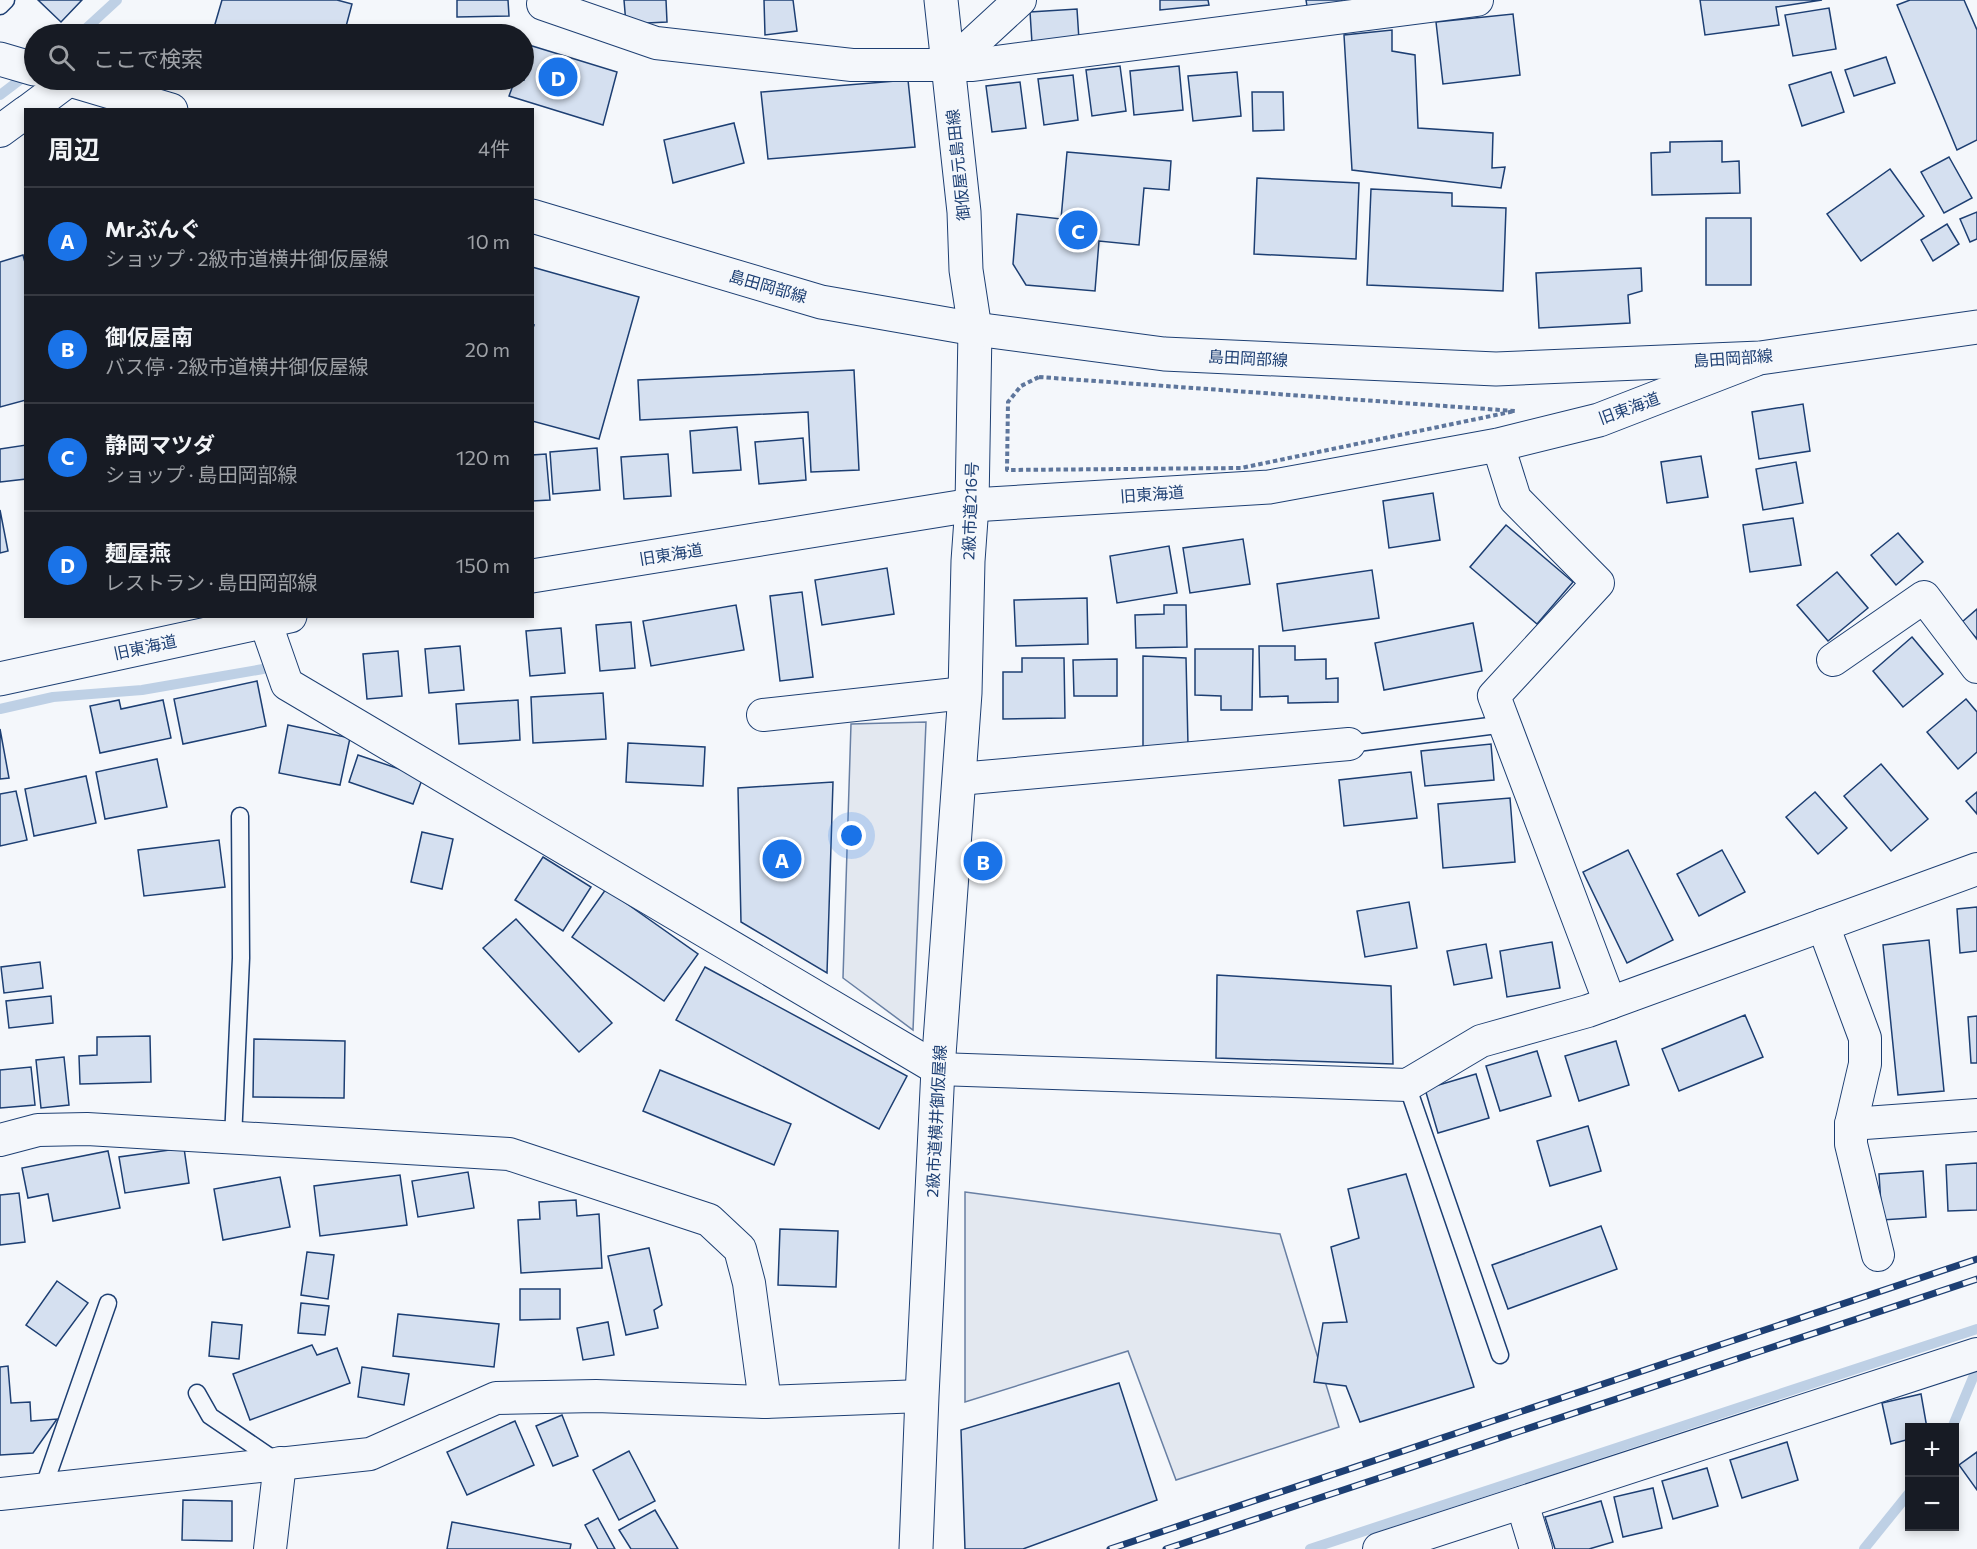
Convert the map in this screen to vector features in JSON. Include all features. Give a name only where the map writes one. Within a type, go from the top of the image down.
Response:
[{"type":"street","name":"御仮屋元島田線","points":[[941,0],[964,212],[966,270],[975,329]]},
{"type":"street","points":[[948,64],[1020,0]]},
{"type":"street","points":[[543,4],[656,42],[852,64],[973,65],[1477,0]]},
{"type":"street","points":[[0,59],[24,66]]},
{"type":"street","points":[[31,108],[55,90]]},
{"type":"street","points":[[103,90],[164,108]]},
{"type":"street","points":[[0,131],[24,113]]},
{"type":"street","name":"島田岡部線","points":[[534,217],[822,302],[975,329],[1164,354],[1496,369],[1760,358],[1977,327]]},
{"type":"street","name":"2級市道216号","points":[[965,693],[968,561],[972,505],[975,329]]},
{"type":"street","name":"旧東海道","points":[[534,576],[972,505],[1269,487],[1498,445],[1599,420],[1760,358]]},
{"type":"street","points":[[1498,445],[1515,499],[1598,583],[1494,696],[1610,1002]]},
{"type":"street","points":[[1833,660],[1924,597],[1977,667]]},
{"type":"street","points":[[277,619],[287,684],[938,1069],[1407,1085],[1481,1041],[1588,1011],[1977,868]]},
{"type":"street","name":"旧東海道","points":[[0,679],[277,619]]},
{"type":"street","points":[[763,715],[965,693]]},
{"type":"street","name":"2級市道横井御仮屋線","points":[[916,1549],[938,1069],[965,693]]},
{"type":"street","points":[[959,779],[1349,744]]},
{"type":"street","points":[[1823,925],[1865,1038],[1865,1064],[1851,1124],[1851,1144],[1878,1255]]},
{"type":"street","points":[[1851,1124],[1977,1115]]},
{"type":"street","points":[[0,1140],[38,1130],[87,1129],[509,1154],[709,1220],[740,1249],[749,1283],[765,1402]]},
{"type":"street","points":[[1379,1549],[1977,1354]]},
{"type":"street","points":[[0,1494],[370,1454],[496,1398],[596,1396],[765,1402],[922,1396]]},
{"type":"street","points":[[270,1549],[280,1463]]},
{"type":"street","points":[[1522,1503],[1536,1549]]},
{"type":"lane","points":[[0,6],[6,0]]},
{"type":"lane","points":[[1349,744],[1505,724]]},
{"type":"lane","points":[[233,1139],[241,958],[240,816]]},
{"type":"lane","points":[[1407,1085],[1500,1355]]},
{"type":"lane","points":[[43,1489],[108,1304]]},
{"type":"lane","points":[[197,1393],[210,1416],[280,1463]]},
{"type":"path","points":[[1039,377],[1515,411],[1241,468],[1007,470],[1008,402],[1021,386],[1039,377]]},
{"type":"shaded area","points":[[926,722],[913,1030],[843,978],[851,724]]},
{"type":"shaded area","points":[[965,1192],[1280,1234],[1339,1427],[1176,1480],[1128,1351],[965,1402]]},
{"type":"building","points":[[38,0],[82,0],[61,22]]},
{"type":"building","points":[[222,0],[337,0],[352,4],[347,24],[215,24]]},
{"type":"building","points":[[457,0],[508,0],[509,16],[457,17]]},
{"type":"building","points":[[624,0],[666,0],[667,22],[626,24]]},
{"type":"building","points":[[764,0],[793,0],[797,31],[765,35]]},
{"type":"building","points":[[1160,0],[1208,0],[1209,5],[1160,10]]},
{"type":"building","points":[[1306,0],[1342,0],[1342,3],[1307,6]]},
{"type":"building","points":[[1700,0],[1822,0],[1776,7],[1779,25],[1705,35]]},
{"type":"building","points":[[1910,0],[1964,0],[1977,30],[1977,140],[1957,150],[1897,5]]},
{"type":"building","points":[[1829,8],[1836,49],[1793,56],[1785,15]]},
{"type":"building","points":[[1077,9],[1079,40],[1032,43],[1030,12]]},
{"type":"building","points":[[1513,14],[1520,75],[1443,84],[1436,22]]},
{"type":"building","points":[[1392,30],[1392,51],[1415,55],[1418,128],[1493,133],[1492,168],[1505,167],[1501,188],[1352,170],[1344,35]]},
{"type":"building","points":[[534,47],[617,72],[603,125],[509,96],[511,90],[534,90]]},
{"type":"building","points":[[1886,57],[1895,83],[1854,96],[1845,70]]},
{"type":"building","points":[[1120,66],[1126,111],[1092,116],[1086,70]]},
{"type":"building","points":[[1179,66],[1183,110],[1134,115],[1130,71]]},
{"type":"building","points":[[1237,72],[1241,116],[1193,121],[1188,76]]},
{"type":"building","points":[[1831,72],[1844,112],[1802,126],[1789,85]]},
{"type":"building","points":[[1073,75],[1078,120],[1044,125],[1038,79]]},
{"type":"building","points":[[908,80],[915,147],[768,159],[761,92]]},
{"type":"building","points":[[1020,82],[1026,128],[992,132],[986,86]]},
{"type":"building","points":[[1252,92],[1283,92],[1284,130],[1253,131]]},
{"type":"building","points":[[734,123],[744,163],[673,183],[664,140]]},
{"type":"building","points":[[1722,141],[1722,162],[1739,161],[1740,193],[1652,195],[1651,153],[1670,152],[1670,142]]},
{"type":"building","points":[[1067,152],[1171,161],[1169,190],[1144,188],[1139,245],[1099,241],[1095,291],[1026,285],[1013,264],[1017,214],[1061,219]]},
{"type":"building","points":[[1949,157],[1972,198],[1944,213],[1921,172]]},
{"type":"building","points":[[1890,169],[1924,216],[1861,261],[1827,214]]},
{"type":"building","points":[[1257,178],[1359,183],[1356,259],[1254,254]]},
{"type":"building","points":[[1371,189],[1452,193],[1452,206],[1506,208],[1503,291],[1367,285]]},
{"type":"building","points":[[1977,212],[1977,239],[1970,242],[1960,219]]},
{"type":"building","points":[[1706,218],[1751,218],[1751,285],[1706,285]]},
{"type":"building","points":[[1947,224],[1959,244],[1933,261],[1921,240]]},
{"type":"building","points":[[23,255],[24,259],[24,401],[0,407],[0,262]]},
{"type":"building","points":[[534,268],[639,297],[599,439],[534,422]]},
{"type":"building","points":[[1641,268],[1642,291],[1628,295],[1630,323],[1539,328],[1536,273]]},
{"type":"building","points":[[854,370],[859,470],[811,472],[808,412],[640,420],[638,380]]},
{"type":"building","points":[[1803,404],[1810,451],[1759,459],[1752,412]]},
{"type":"building","points":[[737,427],[741,470],[693,473],[690,431]]},
{"type":"building","points":[[803,438],[806,480],[759,484],[755,442]]},
{"type":"building","points":[[24,445],[24,479],[0,482],[0,449]]},
{"type":"building","points":[[597,448],[600,490],[553,494],[550,452]]},
{"type":"building","points":[[546,454],[550,500],[534,501],[534,455]]},
{"type":"building","points":[[668,454],[671,496],[624,499],[621,457]]},
{"type":"building","points":[[1701,456],[1708,497],[1667,503],[1661,462]]},
{"type":"building","points":[[1796,462],[1803,503],[1763,510],[1756,469]]},
{"type":"building","points":[[1433,493],[1440,540],[1389,548],[1383,501]]},
{"type":"building","points":[[0,510],[8,551],[0,553]]},
{"type":"building","points":[[1793,518],[1801,565],[1750,572],[1743,525]]},
{"type":"building","points":[[1506,525],[1573,582],[1537,624],[1470,567]]},
{"type":"building","points":[[1898,533],[1923,562],[1896,585],[1871,555]]},
{"type":"building","points":[[1243,539],[1250,584],[1190,593],[1183,548]]},
{"type":"building","points":[[1169,546],[1177,593],[1117,603],[1110,556]]},
{"type":"building","points":[[887,568],[894,614],[822,625],[815,580]]},
{"type":"building","points":[[1372,570],[1379,618],[1283,631],[1277,584]]},
{"type":"building","points":[[1837,572],[1868,608],[1828,641],[1797,605]]},
{"type":"building","points":[[802,592],[813,677],[780,681],[770,596]]},
{"type":"building","points":[[1087,598],[1088,644],[1016,646],[1014,600]]},
{"type":"building","points":[[736,605],[744,650],[651,666],[643,621]]},
{"type":"building","points":[[1164,605],[1186,605],[1187,647],[1136,648],[1135,615],[1164,614]]},
{"type":"building","points":[[1977,609],[1977,639],[1962,622]]},
{"type":"building","points":[[631,622],[635,668],[600,671],[596,625]]},
{"type":"building","points":[[1473,623],[1482,671],[1384,690],[1375,643]]},
{"type":"building","points":[[561,628],[565,673],[530,676],[526,631]]},
{"type":"building","points":[[1912,637],[1943,674],[1903,707],[1873,671]]},
{"type":"building","points":[[460,646],[464,690],[429,693],[425,649]]},
{"type":"building","points":[[1259,646],[1295,646],[1295,660],[1326,659],[1326,679],[1338,678],[1338,702],[1288,703],[1288,696],[1260,697]]},
{"type":"building","points":[[1195,649],[1253,649],[1252,710],[1221,710],[1221,696],[1195,695]]},
{"type":"building","points":[[398,651],[402,696],[367,699],[363,654]]},
{"type":"building","points":[[1143,656],[1186,658],[1188,745],[1143,747]]},
{"type":"building","points":[[1022,658],[1064,658],[1065,718],[1003,719],[1003,672],[1022,672]]},
{"type":"building","points":[[1117,659],[1117,696],[1074,696],[1073,660]]},
{"type":"building","points":[[257,681],[266,726],[183,744],[174,699]]},
{"type":"building","points":[[603,693],[606,739],[533,743],[531,697]]},
{"type":"building","points":[[1966,699],[1977,712],[1977,752],[1958,769],[1927,732]]},
{"type":"building","points":[[119,700],[121,709],[163,700],[171,738],[100,753],[90,706]]},
{"type":"building","points":[[518,700],[520,740],[459,744],[456,704]]},
{"type":"building","points":[[288,725],[350,738],[340,785],[279,773]]},
{"type":"building","points":[[0,729],[9,778],[0,779]]},
{"type":"building","points":[[628,743],[705,747],[703,786],[626,782]]},
{"type":"building","points":[[1491,744],[1494,780],[1425,786],[1421,751]]},
{"type":"building","points":[[358,755],[423,777],[413,804],[349,782]]},
{"type":"building","points":[[157,759],[167,807],[105,819],[96,772]]},
{"type":"building","points":[[1881,764],[1928,819],[1891,851],[1844,796]]},
{"type":"building","points":[[1411,772],[1417,818],[1344,826],[1339,780]]},
{"type":"building","points":[[86,776],[96,823],[34,836],[25,789]]},
{"type":"building","points":[[833,782],[827,973],[741,922],[738,788]]},
{"type":"building","points":[[16,791],[27,840],[0,846],[0,794]]},
{"type":"building","points":[[1815,792],[1847,828],[1818,854],[1786,817]]},
{"type":"building","points":[[1977,792],[1977,814],[1966,801]]},
{"type":"building","points":[[1510,798],[1515,862],[1443,868],[1438,804]]},
{"type":"building","points":[[422,832],[453,839],[442,889],[411,882]]},
{"type":"building","points":[[219,840],[225,887],[144,896],[138,850]]},
{"type":"building","points":[[1628,850],[1673,940],[1627,963],[1583,872]]},
{"type":"building","points":[[1722,850],[1745,892],[1699,916],[1677,874]]},
{"type":"building","points":[[543,857],[591,887],[563,931],[515,900]]},
{"type":"building","points":[[606,889],[698,954],[664,1001],[572,937]]},
{"type":"building","points":[[1409,902],[1417,948],[1365,957],[1357,911]]},
{"type":"building","points":[[1977,907],[1977,951],[1960,953],[1957,909]]},
{"type":"building","points":[[516,919],[612,1023],[579,1052],[483,948]]},
{"type":"building","points":[[1929,940],[1944,1091],[1898,1095],[1883,945]]},
{"type":"building","points":[[1552,942],[1560,988],[1507,997],[1500,951]]},
{"type":"building","points":[[1486,944],[1492,978],[1454,985],[1447,951]]},
{"type":"building","points":[[40,962],[43,988],[4,993],[1,967]]},
{"type":"building","points":[[705,967],[907,1076],[879,1129],[676,1020]]},
{"type":"building","points":[[1217,975],[1391,986],[1393,1064],[1216,1058]]},
{"type":"building","points":[[51,996],[53,1023],[9,1028],[6,1001]]},
{"type":"building","points":[[1745,1015],[1763,1057],[1679,1091],[1662,1049]]},
{"type":"building","points":[[1977,1016],[1977,1063],[1971,1063],[1968,1017]]},
{"type":"building","points":[[150,1036],[151,1082],[80,1084],[79,1056],[97,1055],[97,1037]]},
{"type":"building","points":[[254,1039],[345,1041],[344,1098],[253,1097]]},
{"type":"building","points":[[1616,1041],[1629,1085],[1579,1101],[1565,1056]]},
{"type":"building","points":[[1537,1051],[1551,1096],[1500,1111],[1486,1066]]},
{"type":"building","points":[[64,1057],[69,1105],[41,1108],[36,1060]]},
{"type":"building","points":[[31,1067],[35,1105],[0,1108],[0,1070]]},
{"type":"building","points":[[660,1070],[791,1124],[774,1165],[643,1111]]},
{"type":"building","points":[[1476,1074],[1489,1118],[1438,1133],[1425,1089]]},
{"type":"building","points":[[1588,1126],[1601,1171],[1550,1186],[1537,1141]]},
{"type":"building","points":[[184,1148],[189,1183],[125,1193],[119,1157]]},
{"type":"building","points":[[108,1151],[120,1208],[53,1221],[48,1194],[28,1198],[22,1168]]},
{"type":"building","points":[[1977,1163],[1977,1210],[1948,1211],[1946,1165]]},
{"type":"building","points":[[1923,1171],[1926,1217],[1882,1220],[1879,1174]]},
{"type":"building","points":[[468,1172],[474,1208],[418,1217],[412,1181]]},
{"type":"building","points":[[1406,1174],[1474,1387],[1360,1422],[1346,1386],[1314,1382],[1323,1323],[1347,1322],[1331,1247],[1359,1238],[1348,1189]]},
{"type":"building","points":[[400,1175],[407,1225],[320,1236],[314,1186]]},
{"type":"building","points":[[280,1177],[290,1227],[223,1240],[214,1189]]},
{"type":"building","points":[[19,1193],[25,1242],[0,1245],[0,1195]]},
{"type":"building","points":[[576,1200],[577,1216],[599,1214],[602,1268],[521,1273],[518,1220],[540,1219],[539,1202]]},
{"type":"building","points":[[1601,1226],[1617,1269],[1508,1309],[1492,1265]]},
{"type":"building","points":[[780,1229],[838,1231],[836,1287],[778,1285]]},
{"type":"building","points":[[649,1248],[662,1305],[654,1310],[658,1328],[626,1335],[608,1256]]},
{"type":"building","points":[[307,1252],[334,1255],[328,1299],[301,1295]]},
{"type":"building","points":[[57,1281],[88,1303],[56,1346],[26,1325]]},
{"type":"building","points":[[520,1289],[560,1289],[560,1319],[520,1320]]},
{"type":"building","points":[[301,1303],[329,1306],[325,1335],[298,1333]]},
{"type":"building","points":[[398,1314],[499,1324],[494,1367],[393,1356]]},
{"type":"building","points":[[212,1322],[242,1325],[239,1359],[209,1356]]},
{"type":"building","points":[[608,1322],[614,1355],[583,1360],[577,1328]]},
{"type":"building","points":[[312,1345],[317,1355],[337,1348],[350,1383],[250,1420],[233,1374]]},
{"type":"building","points":[[8,1366],[11,1403],[30,1402],[31,1421],[57,1419],[33,1453],[0,1455],[0,1367]]},
{"type":"building","points":[[362,1367],[409,1374],[404,1405],[358,1397]]},
{"type":"building","points":[[1119,1383],[1157,1500],[1023,1549],[965,1549],[961,1430]]},
{"type":"building","points":[[1921,1394],[1926,1423],[1905,1423],[1905,1440],[1891,1444],[1882,1403]]},
{"type":"building","points":[[562,1415],[578,1456],[553,1466],[536,1426]]},
{"type":"building","points":[[515,1421],[534,1465],[467,1495],[447,1452]]},
{"type":"building","points":[[1787,1442],[1798,1480],[1742,1498],[1730,1460]]},
{"type":"building","points":[[629,1451],[655,1501],[619,1520],[593,1470]]},
{"type":"building","points":[[1977,1452],[1977,1490],[1959,1465]]},
{"type":"building","points":[[1707,1468],[1718,1506],[1673,1519],[1662,1481]]},
{"type":"building","points":[[1653,1488],[1662,1528],[1623,1537],[1614,1497]]},
{"type":"building","points":[[183,1500],[232,1501],[232,1541],[182,1540]]},
{"type":"building","points":[[1601,1501],[1613,1542],[1589,1549],[1555,1549],[1545,1517]]},
{"type":"building","points":[[655,1510],[678,1549],[631,1549],[619,1530]]},
{"type":"building","points":[[598,1518],[615,1549],[598,1549],[585,1525]]},
{"type":"building","points":[[452,1522],[571,1544],[570,1549],[447,1549]]},
{"type":"waterway","points":[[91,24],[117,0]]},
{"type":"waterway","points":[[0,95],[24,77]]},
{"type":"waterway","points":[[0,709],[53,697],[142,690],[263,669]]},
{"type":"waterway","points":[[1310,1549],[1977,1329]]},
{"type":"waterway","points":[[1954,1423],[1977,1368]]},
{"type":"waterway","points":[[1864,1549],[1905,1498]]},
{"type":"railway","points":[[1110,1549],[1977,1259]]},
{"type":"railway","points":[[1166,1549],[1977,1279]]},
{"type":"place","name":"麺屋燕","points":[[558,77]]},
{"type":"place","name":"静岡マツダ","points":[[1078,230]]},
{"type":"place","name":"Mrぶんぐ","points":[[782,859]]},
{"type":"place","name":"御仮屋南","points":[[983,861]]}]
